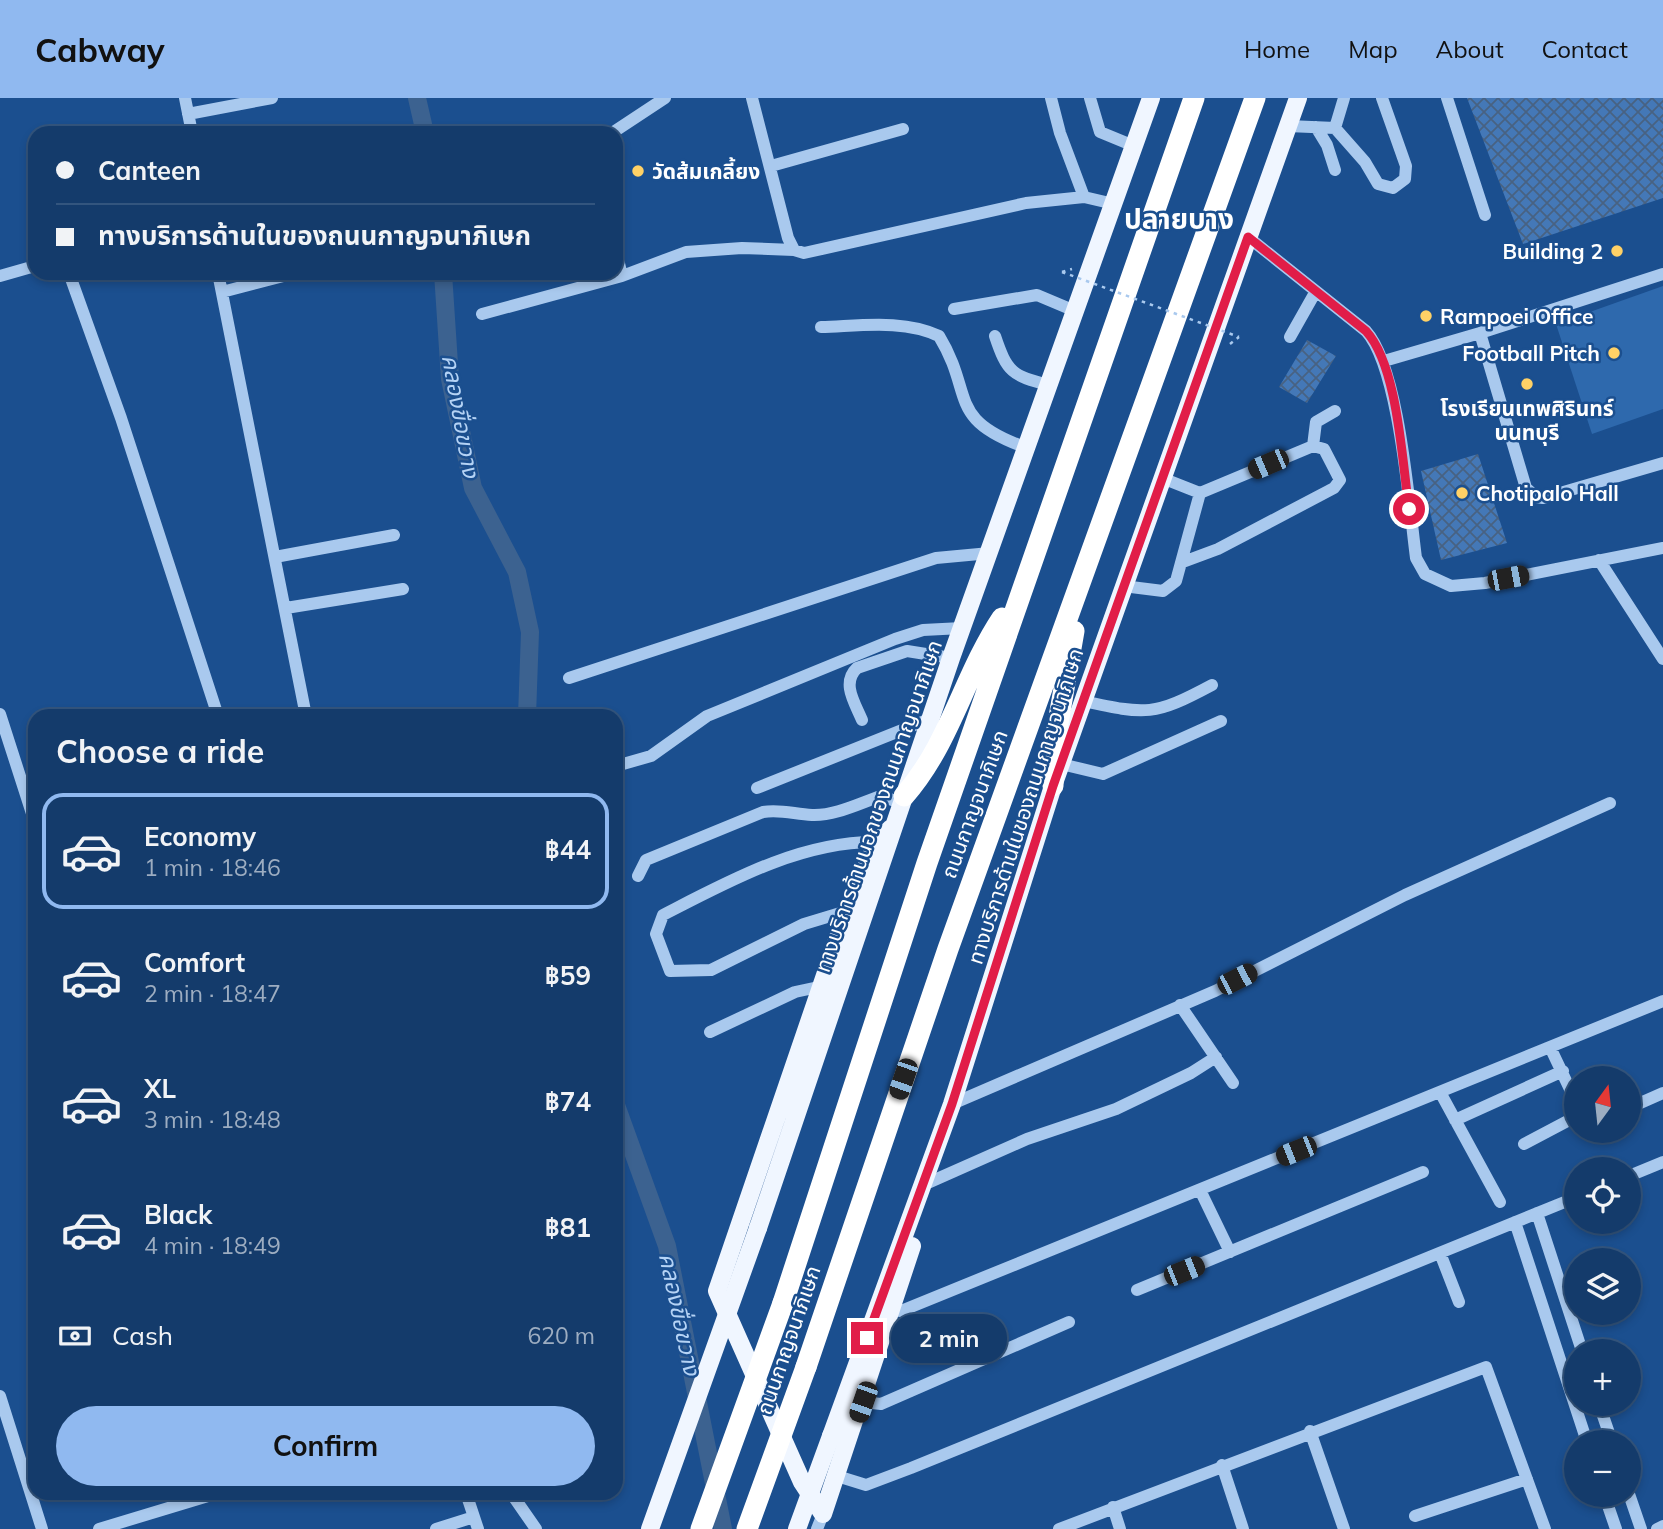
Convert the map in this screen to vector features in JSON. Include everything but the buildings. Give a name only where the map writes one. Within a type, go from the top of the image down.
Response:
[{"type":"highway","name":"ถนนกาญจนาภิเษก","points":[[701,1529],[783,1303],[927,863],[1194,98]]},
{"type":"highway","name":"ถนนกาญจนาภิเษก","points":[[747,1529],[806,1367],[948,949],[1255,98]]},
{"type":"highway","points":[[1228,175],[1245,151],[1270,98]]},
{"type":"highway","points":[[1053,786],[1054,746],[1084,574]]},
{"type":"highway","points":[[903,800],[930,764],[978,657],[1020,592]]},
{"type":"main road","name":"ทางบริการด้านนอกของถนนกาญจนาภิเษก","points":[[650,1529],[758,1228],[951,658],[1151,98]]},
{"type":"main road","name":"ทางบริการด้านในของถนนกาญจนาภิเษก","points":[[797,1529],[952,1104],[1053,786],[1298,98]]},
{"type":"main road","points":[[820,1521],[717,1291],[847,911],[877,842],[896,823]]},
{"type":"main road","points":[[820,1521],[863,1402],[930,1182],[939,1141]]},
{"type":"street","points":[[185,98],[191,126]]},
{"type":"street","points":[[188,114],[272,98]]},
{"type":"street","points":[[622,126],[664,98]]},
{"type":"street","points":[[752,98],[788,238],[794,250]]},
{"type":"street","points":[[1051,98],[1060,133],[1084,197]]},
{"type":"street","points":[[1090,98],[1100,132],[1134,146]]},
{"type":"street","points":[[1335,128],[1344,98]]},
{"type":"street","points":[[1289,126],[1335,128],[1365,162],[1378,184],[1393,188],[1401,184],[1406,166],[1382,98]]},
{"type":"street","points":[[1447,98],[1485,215]]},
{"type":"street","points":[[1316,127],[1327,145],[1335,170]]},
{"type":"street","points":[[771,166],[903,129]]},
{"type":"street","points":[[623,276],[686,251],[741,248],[794,250],[810,254],[1026,203],[1084,197],[1114,204]]},
{"type":"street","points":[[1248,237],[1366,331],[1379,347],[1384,361],[1416,558],[1425,575],[1451,586],[1485,583],[1663,548]]},
{"type":"street","points":[[0,276],[28,268]]},
{"type":"street","points":[[1384,361],[1663,274]]},
{"type":"street","points":[[72,280],[121,418],[216,709]]},
{"type":"street","points":[[219,280],[305,709]]},
{"type":"street","points":[[222,292],[268,280]]},
{"type":"street","points":[[482,314],[607,280]]},
{"type":"street","points":[[1290,337],[1316,291]]},
{"type":"street","points":[[954,309],[1037,295],[1075,311]]},
{"type":"street","points":[[821,327],[884,325],[928,331],[939,336],[968,411],[992,435],[1027,448]]},
{"type":"street","points":[[1479,333],[1530,493],[1543,498],[1663,463]]},
{"type":"street","points":[[995,336],[1010,371],[1023,378],[1049,385]]},
{"type":"street","points":[[1313,446],[1316,422],[1335,411]]},
{"type":"street","points":[[1162,478],[1200,493],[1313,446],[1324,449],[1340,480],[1334,488],[1217,549],[1183,562]]},
{"type":"street","points":[[1123,586],[1163,591],[1170,588],[1183,562],[1200,493]]},
{"type":"street","points":[[275,557],[394,535]]},
{"type":"street","points":[[569,678],[936,558],[990,553]]},
{"type":"street","points":[[1599,560],[1663,659]]},
{"type":"street","points":[[286,608],[403,589]]},
{"type":"street","points":[[623,764],[651,756],[707,716],[895,639],[923,630],[962,628]]},
{"type":"street","points":[[862,720],[848,684],[851,674],[857,668],[907,651],[951,658]]},
{"type":"street","points":[[1083,701],[1136,713],[1160,709],[1212,685]]},
{"type":"street","points":[[0,715],[28,801]]},
{"type":"street","points":[[757,788],[932,718]]},
{"type":"street","points":[[1061,764],[1103,775],[1221,722]]},
{"type":"street","points":[[638,876],[646,860],[763,812],[778,810],[814,815],[835,812],[881,796],[903,800]]},
{"type":"street","points":[[952,1104],[1180,1005],[1405,895],[1610,803]]},
{"type":"street","points":[[847,911],[804,924],[711,971],[670,971],[656,934],[663,915],[776,862],[828,845],[877,842]]},
{"type":"street","points":[[710,1032],[795,992],[823,986]]},
{"type":"street","points":[[891,1310],[901,1311],[1663,1001]]},
{"type":"street","points":[[1180,1005],[1233,1083]]},
{"type":"street","points":[[1455,1120],[1563,1071],[1550,1047]]},
{"type":"street","points":[[930,1182],[1027,1139],[1116,1109],[1191,1073],[1216,1057]]},
{"type":"street","points":[[1440,1092],[1500,1202]]},
{"type":"street","points":[[1642,1102],[1663,1093]]},
{"type":"street","points":[[1524,1143],[1564,1123]]},
{"type":"street","points":[[1641,1171],[1663,1162]]},
{"type":"street","points":[[1137,1290],[1423,1172]]},
{"type":"street","points":[[1200,1190],[1230,1252]]},
{"type":"street","points":[[837,1476],[866,1485],[1564,1202]]},
{"type":"street","points":[[1536,1213],[1578,1339]]},
{"type":"street","points":[[1516,1222],[1583,1430]]},
{"type":"street","points":[[1440,1253],[1459,1302]]},
{"type":"street","points":[[863,1402],[881,1404],[1069,1322]]},
{"type":"street","points":[[1059,1529],[1310,1431],[1486,1367],[1545,1529]]},
{"type":"street","points":[[0,1396],[28,1485]]},
{"type":"street","points":[[1310,1431],[1344,1529]]},
{"type":"street","points":[[1222,1465],[1243,1529]]},
{"type":"street","points":[[1415,1516],[1527,1479]]},
{"type":"street","points":[[33,1500],[42,1529]]},
{"type":"street","points":[[99,1529],[195,1500]]},
{"type":"street","points":[[436,1529],[476,1523],[468,1500]]},
{"type":"street","points":[[516,1500],[536,1529]]},
{"type":"street","points":[[1113,1507],[1120,1529]]},
{"type":"street","points":[[1608,1507],[1616,1529]]},
{"type":"street","points":[[1633,1507],[1641,1529]]},
{"type":"street","points":[[1657,1529],[1663,1526]]},
{"type":"path","points":[[1062,272],[1239,337]]},
{"type":"shaded area","name":"Football Pitch","points":[[1663,286],[1663,409],[1592,434],[1556,324]]},
{"type":"waterway","name":"คลองขื่อขวาง","points":[[417,98],[423,126]]},
{"type":"waterway","name":"คลองขื่อขวาง","points":[[443,280],[450,379],[473,488],[517,572],[530,632],[527,709]]},
{"type":"waterway","name":"คลองขื่อขวาง","points":[[623,1124],[667,1246],[723,1529]]},
{"type":"place","name":"วัดส้มเกลี้ยง","points":[[638,171]]},
{"type":"place","name":"Building 2","points":[[1617,251]]},
{"type":"place","name":"Rampoei Office","points":[[1426,316]]},
{"type":"place","name":"Football Pitch","points":[[1614,353]]},
{"type":"place","name":"โรงเรียนเทพศิรินทร์ นนทบุรี","points":[[1527,384]]},
{"type":"place","name":"Chotipalo Hall","points":[[1462,493]]},
{"type":"district","name":"ปลายบาง","points":[[1179,218]]},
{"type":"route","points":[[867,1338],[952,1104],[1053,786],[1248,237],[1366,331],[1379,347],[1388,373],[1409,509]]}]
